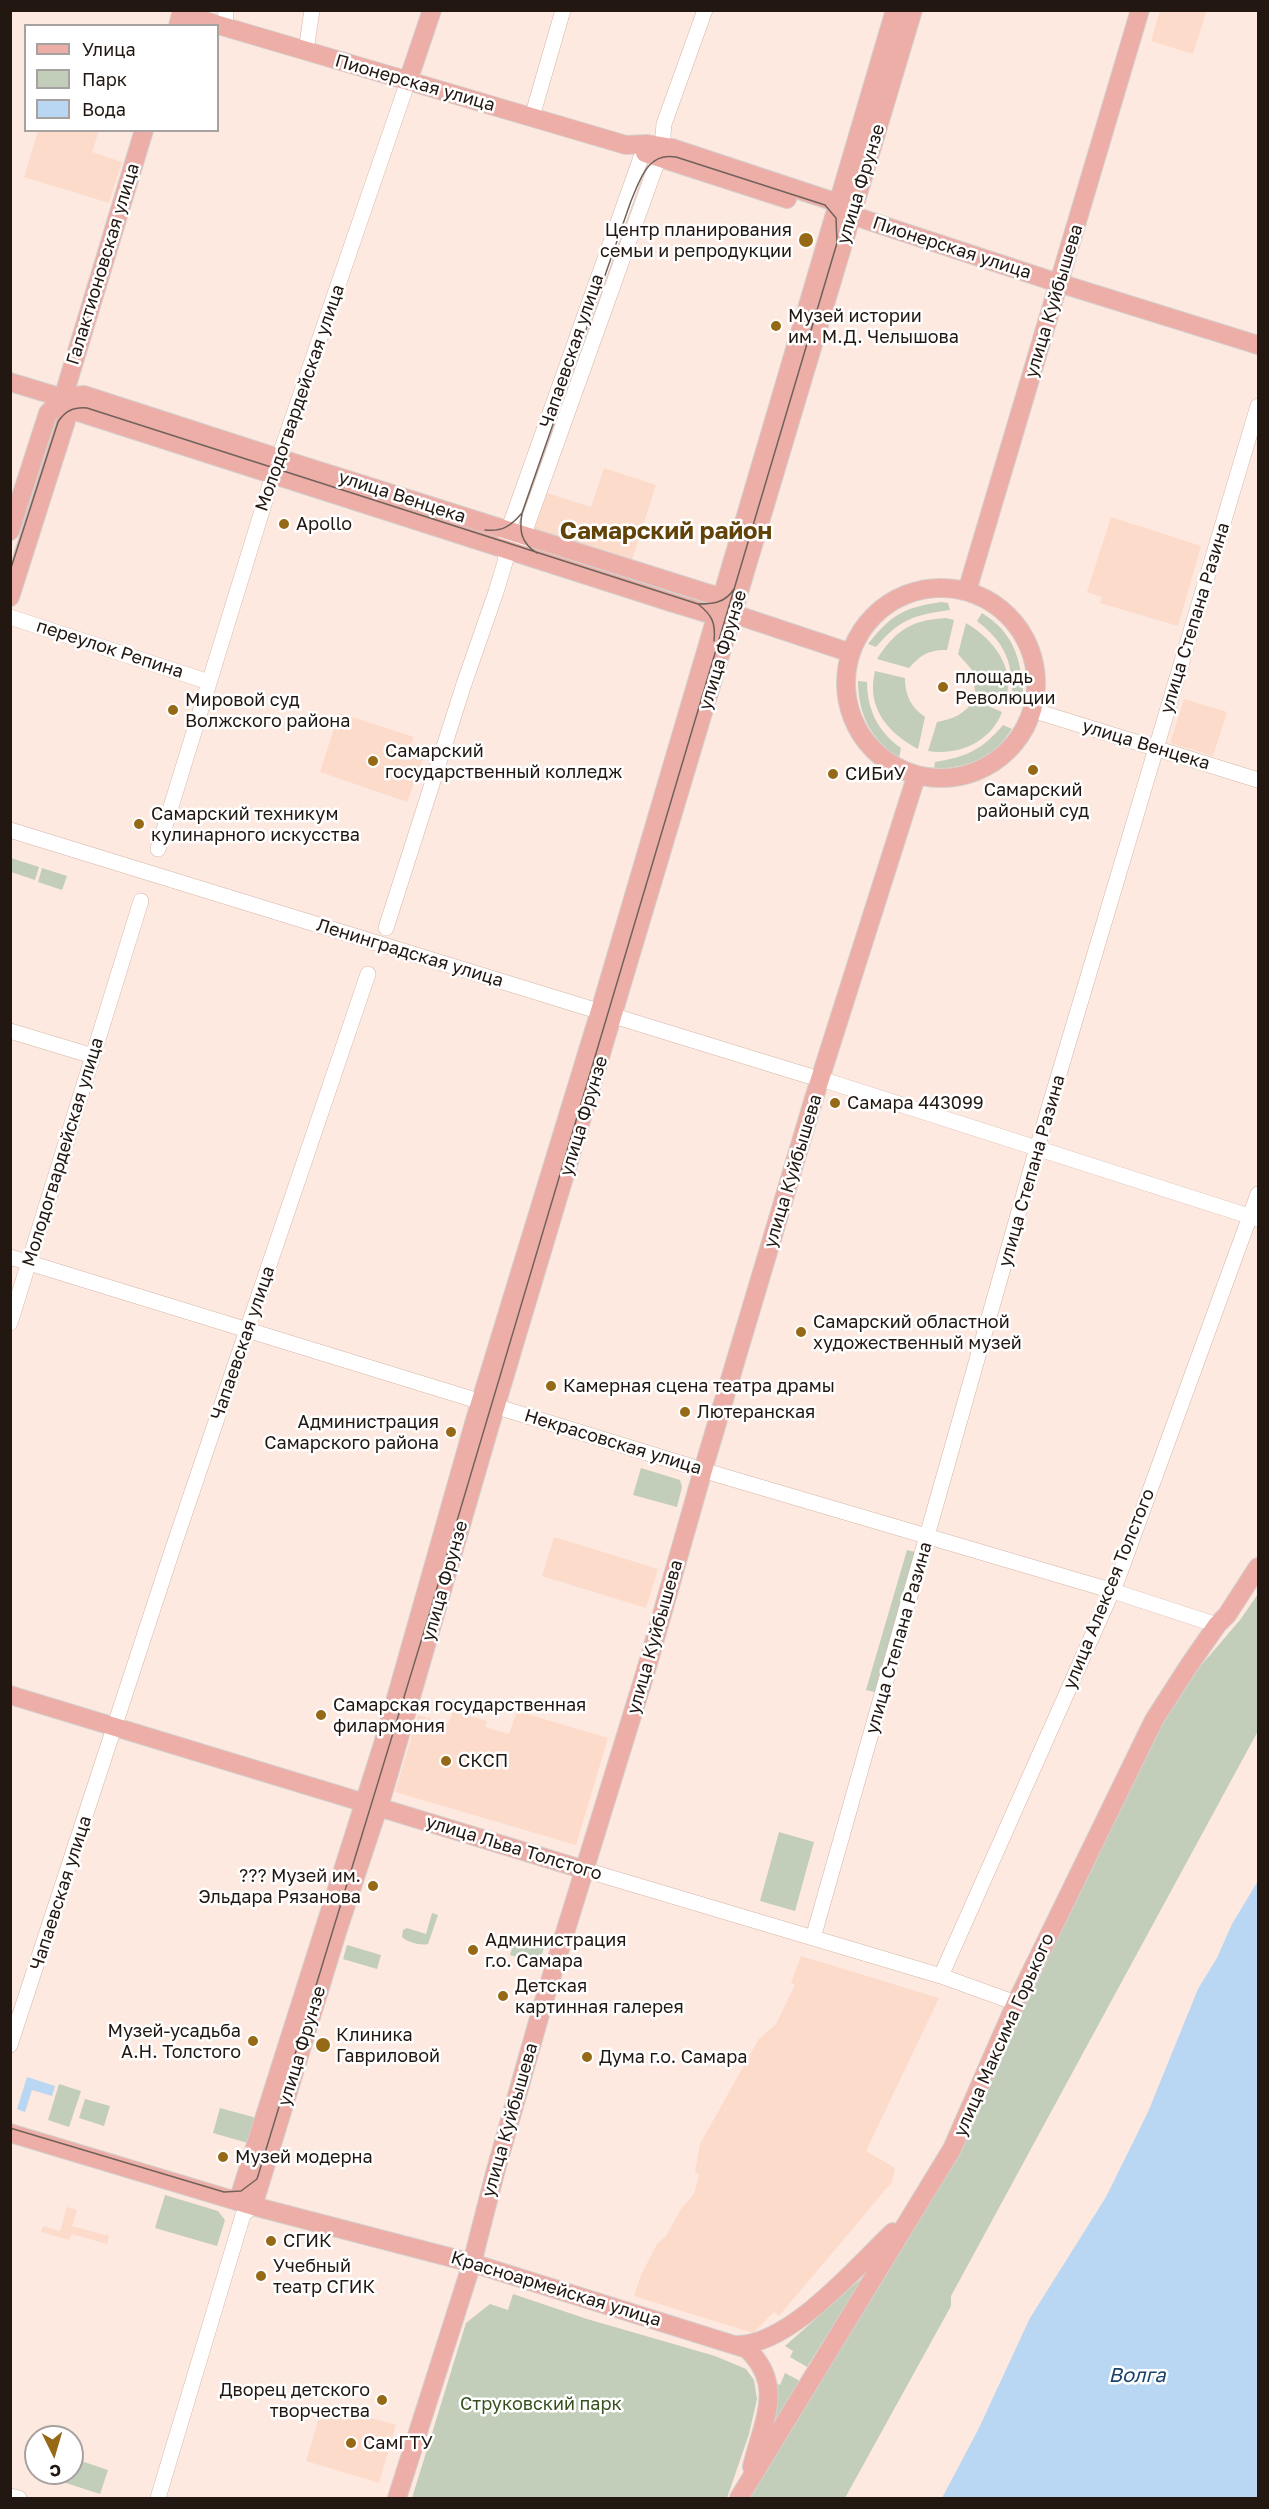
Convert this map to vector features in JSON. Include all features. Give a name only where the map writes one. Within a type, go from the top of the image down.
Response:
[{"type":"main road","name":"Молодогвардейская улица","points":[[408,81],[432,10]]},
{"type":"main road","name":"улица Фрунзе","points":[[246,2202],[371,1804],[488,1404],[725,615],[841,211],[895,10]]},
{"type":"main road","name":"улица Фрунзе","points":[[725,615],[721,597],[841,211],[913,10]]},
{"type":"main road","name":"улица Куйбышева","points":[[967,591],[1140,10]]},
{"type":"main road","name":"Пионерская улица","points":[[176,17],[226,19],[306,51],[648,149],[1059,283],[1258,345]]},
{"type":"main road","name":"Галактионовская улица","points":[[10,597],[66,421],[63,398],[143,132]]},
{"type":"main road","name":"улица Венцека","points":[[10,382],[63,398],[78,412],[276,467],[725,615],[851,653]]},
{"type":"main road","name":"Галактионовская улица","points":[[10,531],[48,413],[63,398]]},
{"type":"main road","name":"улица Венцека","points":[[512,546],[721,597]]},
{"type":"main road","points":[[935,588],[967,591],[997,606],[1010,617],[1026,641],[1035,666],[1036,697],[1022,734],[1005,754],[986,767],[974,773],[949,778],[916,777],[888,763],[871,748],[857,729],[846,692],[847,670],[851,653],[864,626],[891,602],[908,593],[935,588]]},
{"type":"main road","name":"улица Куйбышева","points":[[397,2499],[471,2263],[523,2075],[647,1667],[815,1078],[916,777]]},
{"type":"main road","name":"улица Максима Горького","points":[[742,2494],[952,2149],[1016,2003],[1154,1719],[1258,1567]]},
{"type":"main road","name":"улица Льва Толстого","points":[[10,1695],[585,1870]]},
{"type":"main road","name":"Красноармейская улица","points":[[10,2121],[246,2202]]},
{"type":"main road","name":"Красноармейская улица","points":[[10,2133],[246,2202],[471,2263],[747,2349],[758,2359],[767,2375],[770,2391],[769,2404],[742,2494]]},
{"type":"main road","name":"Красноармейская улица","points":[[738,2345],[763,2341],[793,2323],[909,2217]]},
{"type":"street","points":[[306,51],[312,10]]},
{"type":"street","points":[[532,117],[563,10]]},
{"type":"street","name":"Чапаевская улица","points":[[386,928],[512,546],[648,149],[664,124],[705,10]]},
{"type":"street","name":"Молодогвардейская улица","points":[[158,849],[276,467],[408,81]]},
{"type":"street","name":"улица Степана Разина","points":[[813,1938],[1037,1148],[1258,406]]},
{"type":"street","name":"переулок Репина","points":[[10,617],[209,682]]},
{"type":"street","name":"улица Венцека","points":[[1032,710],[1258,780]]},
{"type":"street","name":"Ленинградская улица","points":[[10,830],[607,1013],[1255,1218]]},
{"type":"street","name":"Молодогвардейская улица","points":[[10,1323],[141,901]]},
{"type":"street","name":"Чапаевская улица","points":[[10,2045],[114,1727],[368,974]]},
{"type":"street","points":[[10,1031],[93,1056]]},
{"type":"street","name":"улица Алексея Толстого","points":[[941,1976],[1113,1591],[1255,1218],[1258,1194]]},
{"type":"street","name":"Некрасовская улица","points":[[10,1257],[703,1470],[1113,1591],[1217,1625]]},
{"type":"street","name":"улица Льва Толстого","points":[[585,1870],[941,1976],[1016,2003]]},
{"type":"street","name":"улица Фрунзе","points":[[158,2499],[246,2202]]},
{"type":"street","points":[[10,2496],[19,2499]]},
{"type":"shaded area","points":[[1160,11],[1206,12],[1193,54],[1151,41]]},
{"type":"shaded area","points":[[38,132],[99,132],[92,152],[122,162],[109,203],[24,177]]},
{"type":"shaded area","points":[[604,468],[656,485],[631,563],[534,531],[547,493],[591,507]]},
{"type":"shaded area","points":[[1111,517],[1201,546],[1178,626],[1100,603],[1102,597],[1087,592]]},
{"type":"shaded area","points":[[1184,699],[1227,712],[1213,756],[1170,743]]},
{"type":"shaded area","name":"Самарский государственный колледж","points":[[339,713],[414,737],[411,744],[427,749],[407,802],[320,772]]},
{"type":"shaded area","points":[[554,1537],[658,1569],[646,1608],[542,1576]]},
{"type":"shaded area","points":[[453,1711],[487,1721],[485,1727],[509,1734],[517,1711],[608,1738],[576,1845],[395,1792],[418,1715],[448,1724]]},
{"type":"shaded area","points":[[801,1956],[939,1998],[866,2151],[895,2168],[892,2182],[779,2316],[774,2312],[753,2333],[634,2296],[641,2275],[657,2244],[666,2236],[681,2209],[694,2194],[699,2175],[695,2172],[700,2144],[758,2040],[776,2024],[795,1985],[791,1983]]},
{"type":"shaded area","points":[[67,2207],[77,2210],[72,2226],[109,2236],[107,2244],[72,2234],[69,2240],[41,2232],[43,2226],[60,2231]]},
{"type":"shaded area","name":"СамГТУ","points":[[323,2404],[396,2425],[379,2483],[306,2461]]},
{"type":"green space","points":[[941,602],[948,603],[950,610],[909,620],[900,624],[876,647],[868,644],[884,626],[899,614]]},
{"type":"green space","points":[[982,613],[993,620],[1008,637],[1020,668],[1023,693],[1012,691],[1008,660],[1000,644],[977,621]]},
{"type":"green space","points":[[946,618],[954,620],[947,650],[926,654],[909,668],[877,659],[891,641],[906,628],[923,621]]},
{"type":"green space","points":[[966,623],[985,637],[1005,666],[1008,690],[1005,702],[975,691],[972,670],[958,654]]},
{"type":"green space","points":[[875,671],[905,678],[910,700],[925,717],[918,749],[897,735],[882,718],[874,697]]},
{"type":"green space","points":[[858,681],[867,682],[869,701],[875,719],[886,735],[901,748],[899,758],[881,743],[868,725],[860,704]]},
{"type":"green space","points":[[974,700],[1002,712],[990,731],[982,739],[962,749],[928,751],[937,722],[958,715]]},
{"type":"green space","points":[[1003,725],[1012,729],[996,748],[979,760],[934,769],[935,762],[956,758],[973,751],[988,741]]},
{"type":"green space","points":[[11,858],[39,867],[35,880],[11,872]]},
{"type":"green space","points":[[42,868],[67,876],[62,890],[38,882]]},
{"type":"green space","points":[[641,1468],[680,1480],[682,1487],[677,1507],[633,1495]]},
{"type":"green space","points":[[907,1550],[919,1553],[878,1693],[866,1690]]},
{"type":"green space","points":[[1258,1594],[1258,1731],[951,2296],[951,2306],[845,2498],[750,2498],[877,2289],[1017,2021],[1132,1782],[1180,1690],[1240,1620]]},
{"type":"green space","points":[[779,1832],[814,1842],[795,1911],[760,1901]]},
{"type":"green space","points":[[432,1913],[438,1915],[428,1944],[414,1943],[402,1937],[403,1930],[407,1928],[426,1934]]},
{"type":"green space","points":[[516,1935],[545,1944],[539,1964],[510,1955]]},
{"type":"green space","points":[[347,1945],[381,1955],[377,1969],[343,1959]]},
{"type":"green space","points":[[59,2084],[81,2091],[69,2127],[48,2120]]},
{"type":"green space","points":[[85,2099],[110,2106],[104,2126],[79,2118]]},
{"type":"green space","points":[[220,2108],[253,2117],[255,2120],[248,2143],[213,2133]]},
{"type":"green space","points":[[165,2195],[218,2211],[225,2220],[217,2246],[155,2228]]},
{"type":"green space","points":[[864,2276],[807,2367],[790,2357],[793,2351],[785,2346]]},
{"type":"green space","name":"Струковский парк","points":[[513,2294],[587,2319],[715,2356],[746,2369],[754,2380],[757,2399],[749,2434],[727,2498],[412,2498],[466,2323],[490,2304],[508,2310]]},
{"type":"green space","points":[[785,2373],[800,2381],[760,2450],[776,2383],[780,2385]]},
{"type":"green space","points":[[84,2462],[108,2470],[100,2494],[72,2485],[84,2485]]},
{"type":"water","name":"Волга","points":[[1258,1881],[1258,2498],[942,2498],[978,2430],[1030,2318],[1106,2197],[1148,2112],[1198,1989],[1217,1958],[1232,1924]]},
{"type":"water","points":[[27,2077],[55,2086],[52,2096],[32,2090],[25,2112],[17,2109]]},
{"type":"tram line","points":[[10,2128],[224,2192],[241,2191],[257,2179],[405,1696],[837,243],[836,218],[825,205],[676,157],[658,159],[646,169],[631,201],[522,513],[522,536],[527,545],[537,553]]},
{"type":"tram line","points":[[10,571],[58,422],[70,410],[87,408],[698,604],[718,602],[734,589]]},
{"type":"tram line","points":[[485,530],[506,527],[522,513]]},
{"type":"tram line","points":[[698,604],[712,620],[714,641]]},
{"type":"place","name":"Центр планирования семьи и репродукции","points":[[806,240]]},
{"type":"place","name":"Музей истории им. М.Д. Челышова","points":[[776,326]]},
{"type":"place","name":"Apollo","points":[[284,524]]},
{"type":"place","name":"площадь Революции","points":[[943,687]]},
{"type":"place","name":"Мировой суд Волжского района","points":[[173,710]]},
{"type":"place","name":"Самарский государственный колледж","points":[[373,761]]},
{"type":"place","name":"Самарский районый суд","points":[[1033,770]]},
{"type":"place","name":"СИБиУ","points":[[833,774]]},
{"type":"place","name":"Самарский техникум кулинарного искусства","points":[[139,824]]},
{"type":"place","name":"Самара 443099","points":[[835,1103]]},
{"type":"place","name":"Самарский областной художественный музей","points":[[801,1332]]},
{"type":"place","name":"Камерная сцена театра драмы","points":[[551,1386]]},
{"type":"place","name":"Лютеранская","points":[[685,1412]]},
{"type":"place","name":"Администрация Самарского района","points":[[451,1432]]},
{"type":"place","name":"Самарская государственная филармония","points":[[321,1715]]},
{"type":"place","name":"СКСП","points":[[446,1761]]},
{"type":"place","name":"??? Музей им. Эльдара Рязанова","points":[[373,1886]]},
{"type":"place","name":"Администрация г.о. Самара","points":[[473,1950]]},
{"type":"place","name":"Детская картинная галерея","points":[[503,1996]]},
{"type":"place","name":"Музей-усадьба А.Н. Толстого","points":[[253,2041]]},
{"type":"place","name":"Клиника Гавриловой","points":[[323,2045]]},
{"type":"place","name":"Дума г.о. Самара","points":[[587,2057]]},
{"type":"place","name":"Музей модерна","points":[[223,2157]]},
{"type":"place","name":"СГИК","points":[[271,2241]]},
{"type":"place","name":"Учебный театр СГИК","points":[[261,2276]]},
{"type":"place","name":"Дворец детского творчества","points":[[382,2400]]},
{"type":"place","name":"СамГТУ","points":[[351,2443]]},
{"type":"district","name":"Самарский район","points":[[666,531]]}]
